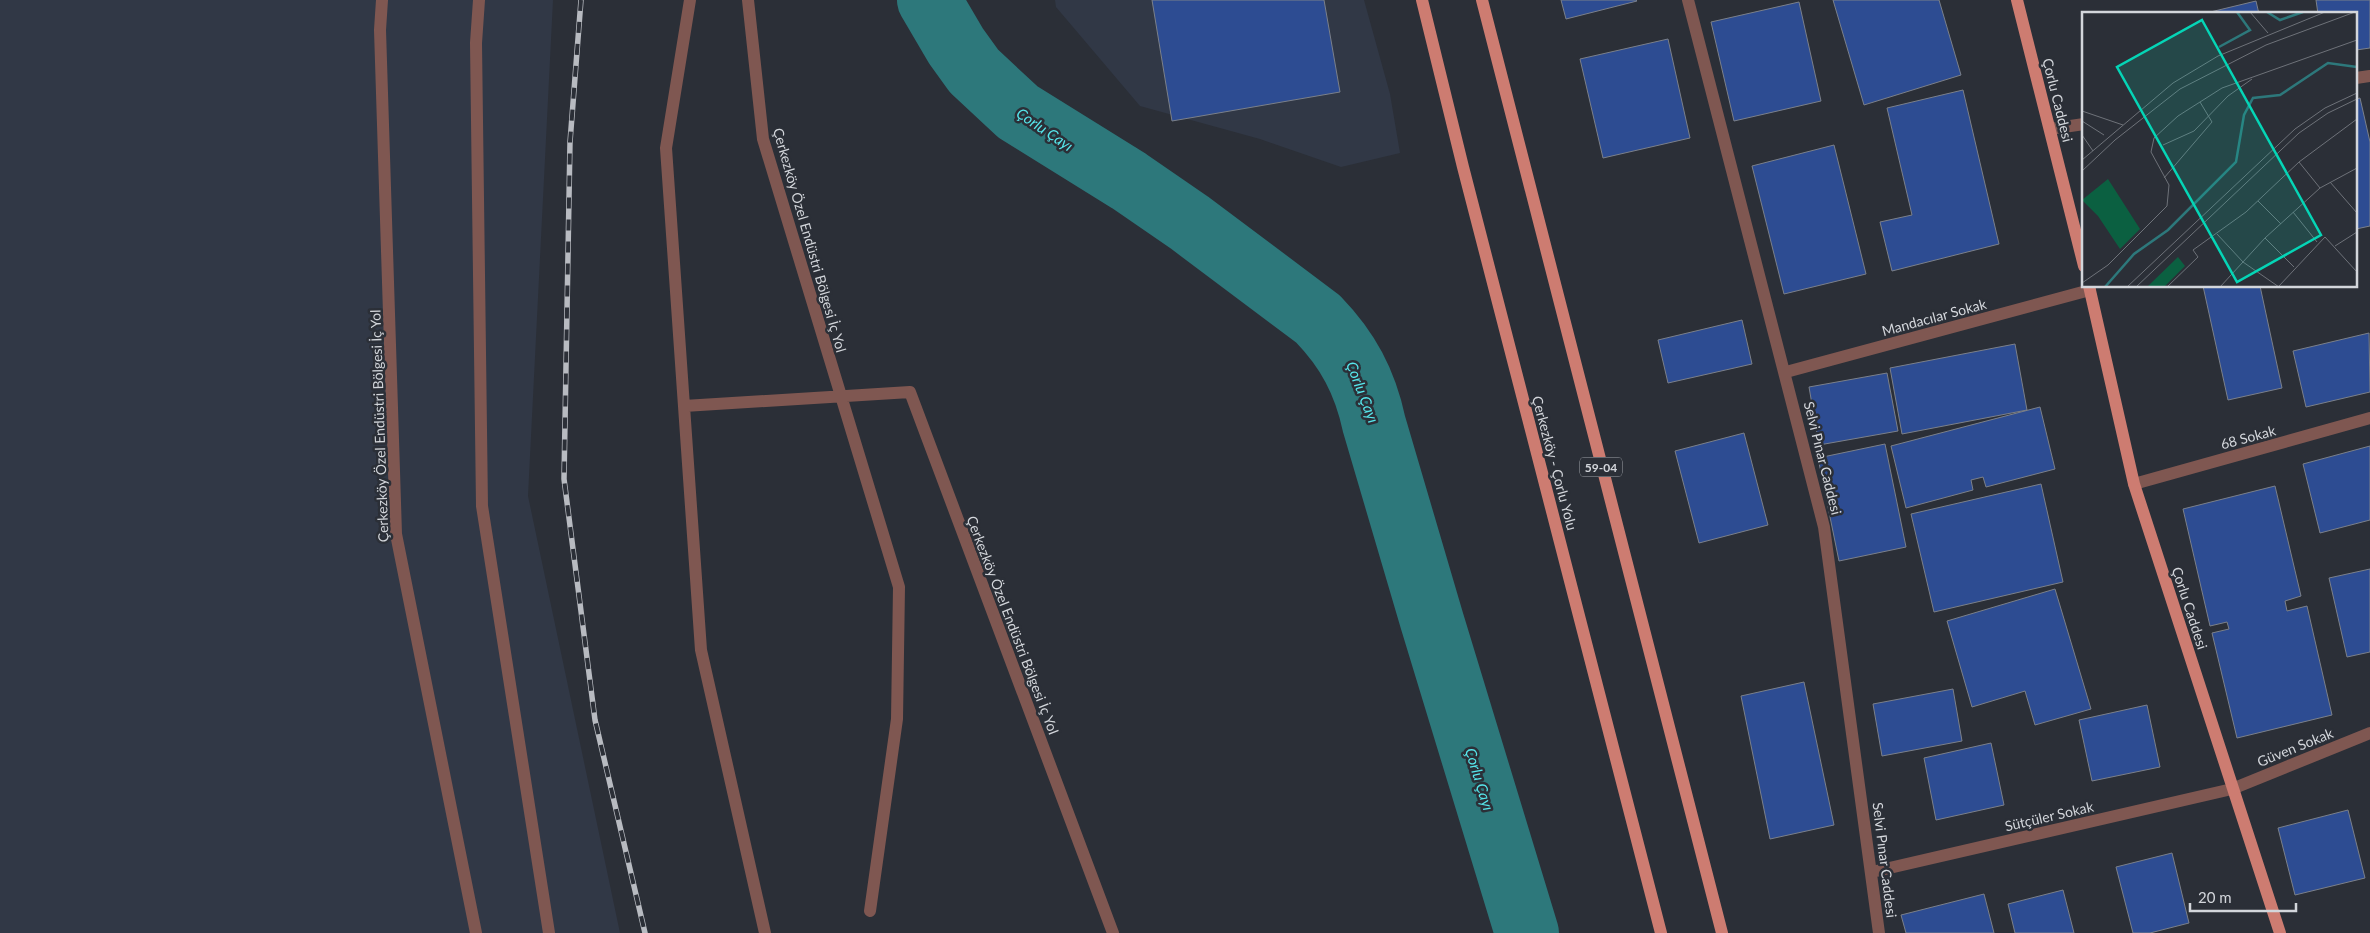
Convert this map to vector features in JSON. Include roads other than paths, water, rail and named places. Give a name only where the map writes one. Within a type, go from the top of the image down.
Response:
[{"type":"main road","name":"Çerkezköy - Çorlu Yolu","points":[[1422,0],[1468,186],[1662,933]]},
{"type":"main road","name":"59-04","points":[[1482,0],[1722,933]]},
{"type":"main road","name":"Çorlu Caddesi","points":[[2018,0],[2082,258]]},
{"type":"main road","name":"Çorlu Caddesi","points":[[2089,288],[2134,484],[2280,933]]},
{"type":"street","name":"Çerkezköy Özel Endüstri Bölgesi İç Yol","points":[[382,0],[380,30],[396,534],[476,933]]},
{"type":"street","points":[[479,0],[476,43],[482,506],[549,933]]},
{"type":"street","points":[[690,0],[666,148],[701,650],[765,933]]},
{"type":"street","name":"Çerkezköy Özel Endüstri Bölgesi İç Yol","points":[[748,0],[763,139],[899,587],[897,719],[870,911]]},
{"type":"street","name":"Selvi Pınar Caddesi","points":[[1688,0],[1786,372],[1824,527],[1879,933]]},
{"type":"street","points":[[2050,129],[2082,124]]},
{"type":"street","name":"Mandacılar Sokak","points":[[1786,372],[2089,288]]},
{"type":"street","name":"Çerkezköy Özel Endüstri Bölgesi İç Yol","points":[[684,406],[910,392],[1112,933]]},
{"type":"street","name":"68 Sokak","points":[[2134,484],[2370,418]]},
{"type":"street","name":"Güven Sokak","points":[[2232,789],[2370,733]]},
{"type":"street","name":"Sütçüler Sokak","points":[[1872,872],[2232,789]]},
{"type":"waterway","name":"Çorlu Çayı","points":[[929,0],[956,46],[974,71],[1018,112],[1129,181],[1190,223],[1318,319],[1347,355],[1366,394],[1432,621],[1527,933]]},
{"type":"railway","points":[[581,0],[570,142],[564,479],[595,720],[645,933]]}]
